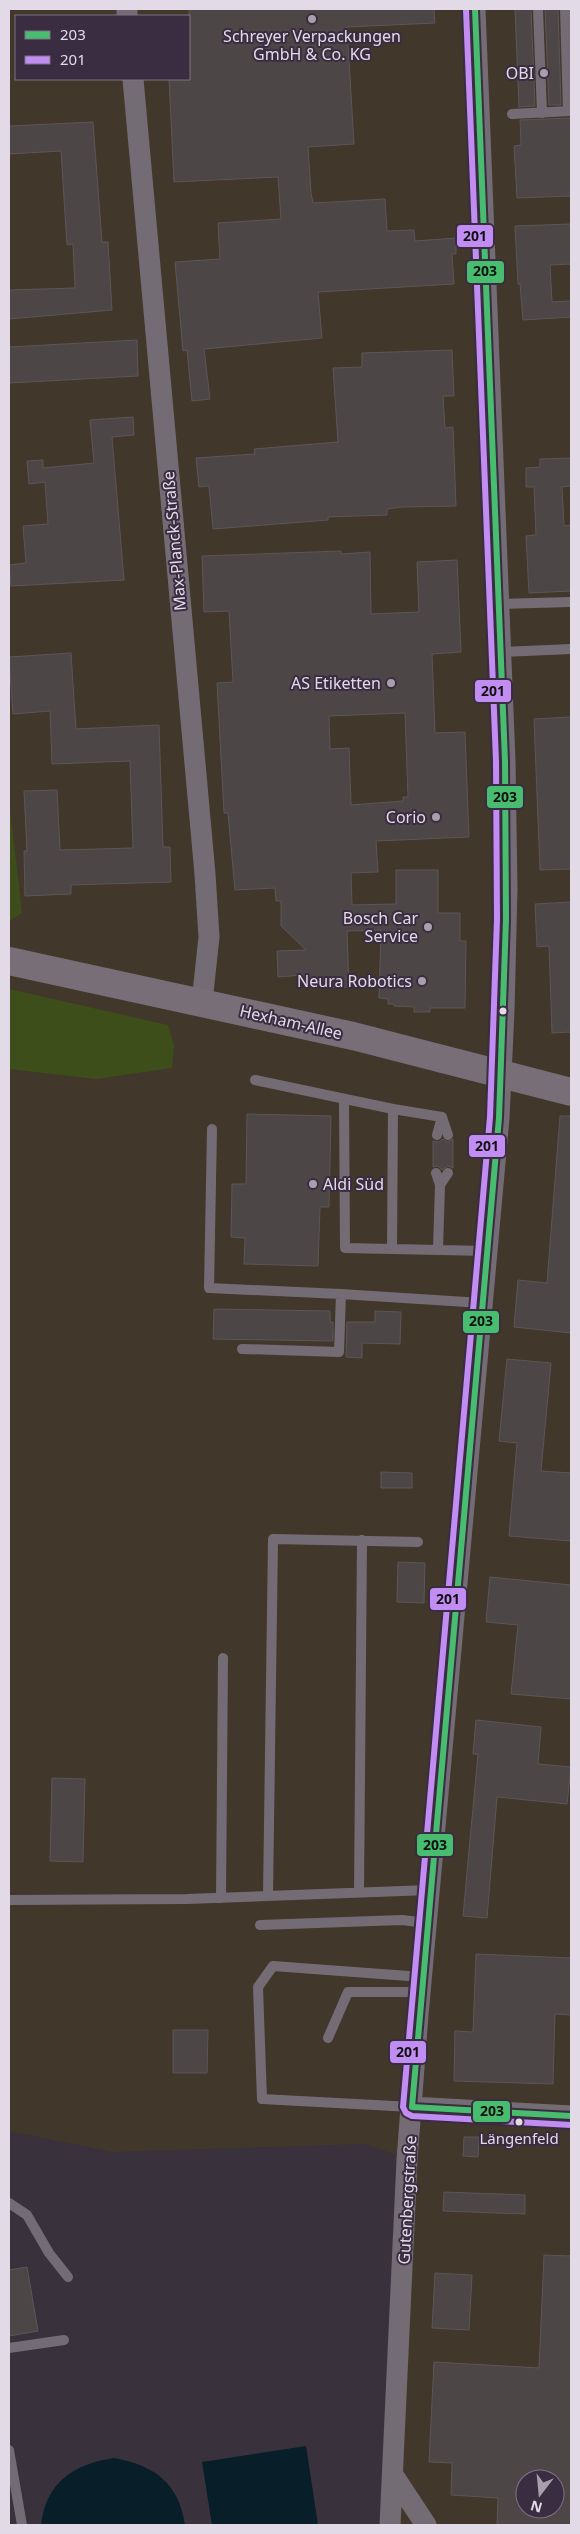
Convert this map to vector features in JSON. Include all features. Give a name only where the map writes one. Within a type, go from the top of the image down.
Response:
[{"type":"main road","name":"Hexham-Allee","points":[[9,961],[353,1036],[571,1092]]},
{"type":"street","name":"Gutenbergstraße","points":[[390,2525],[412,2107],[421,1984],[502,1074],[506,858],[501,652],[475,9]]},
{"type":"street","name":"Max-Planck-Straße","points":[[133,80],[205,874],[209,937],[202,1002]]},
{"type":"street","points":[[412,2107],[571,2116]]},
{"type":"street","points":[[392,2475],[426,2525]]},
{"type":"lane","points":[[538,9],[542,112]]},
{"type":"lane","points":[[512,114],[570,111],[565,9]]},
{"type":"lane","points":[[499,604],[571,602]]},
{"type":"lane","points":[[501,652],[571,649]]},
{"type":"lane","points":[[255,1080],[344,1100],[442,1117]]},
{"type":"lane","points":[[344,1100],[345,1248],[487,1251]]},
{"type":"lane","points":[[392,1249],[393,1108]]},
{"type":"lane","points":[[437,1135],[442,1117]]},
{"type":"lane","points":[[442,1117],[448,1135]]},
{"type":"lane","points":[[212,1130],[209,1288],[482,1303]]},
{"type":"lane","points":[[436,1173],[440,1185],[438,1249]]},
{"type":"lane","points":[[440,1185],[448,1173]]},
{"type":"lane","points":[[242,1349],[339,1352],[340,1294]]},
{"type":"lane","points":[[268,1896],[274,1539],[418,1542]]},
{"type":"lane","points":[[359,1892],[362,1540]]},
{"type":"lane","points":[[221,1898],[223,1658]]},
{"type":"lane","points":[[9,1900],[221,1898],[430,1890]]},
{"type":"lane","points":[[260,1925],[402,1920],[427,1922]]},
{"type":"lane","points":[[412,2107],[262,2099],[258,1987],[273,1966],[421,1984]]},
{"type":"lane","points":[[328,2038],[348,1992],[421,1984]]},
{"type":"lane","points":[[9,2203],[27,2215],[49,2253],[68,2277]]},
{"type":"lane","points":[[9,2348],[64,2340]]},
{"type":"lane","points":[[9,2450],[22,2525]]},
{"type":"shaded area","points":[[9,9],[571,9],[571,2525],[391,2525],[409,2159],[364,2144],[112,2152],[9,2131]]},
{"type":"green space","points":[[9,801],[22,913],[9,921]]},
{"type":"green space","points":[[9,989],[168,1025],[174,1045],[172,1068],[96,1079],[9,1069]]},
{"type":"water","points":[[306,2446],[318,2525],[212,2525],[202,2462]]},
{"type":"water","points":[[114,2458],[141,2466],[162,2478],[177,2498],[185,2525],[41,2525],[49,2497],[64,2478],[86,2465]]},
{"type":"building","points":[[189,9],[434,9],[435,23],[347,27],[354,144],[308,147],[311,193],[313,203],[385,199],[387,231],[414,230],[415,241],[456,238],[456,254],[452,254],[454,284],[318,292],[322,338],[204,349],[210,399],[192,401],[187,350],[183,351],[175,262],[220,259],[218,223],[281,219],[278,177],[174,182],[169,80],[190,80]]},
{"type":"building","points":[[515,9],[531,9],[535,106],[519,107]]},
{"type":"building","points":[[545,9],[558,9],[561,105],[549,105]]},
{"type":"building","points":[[571,118],[571,196],[517,198],[514,146],[521,145],[520,120]]},
{"type":"building","points":[[93,122],[102,242],[108,242],[112,310],[9,319],[9,290],[75,288],[73,244],[67,245],[61,151],[9,154],[9,126]]},
{"type":"building","points":[[571,224],[571,264],[550,265],[552,302],[571,301],[571,317],[523,320],[520,284],[518,284],[515,226]]},
{"type":"building","points":[[137,340],[138,376],[9,383],[9,347]]},
{"type":"building","points":[[452,350],[454,396],[443,396],[445,428],[453,427],[456,506],[402,507],[387,509],[387,515],[328,517],[328,520],[213,529],[209,486],[199,487],[196,458],[255,454],[254,449],[338,442],[333,368],[362,367],[362,353]]},
{"type":"building","points":[[133,417],[134,435],[112,437],[124,580],[11,586],[9,565],[26,563],[23,526],[48,524],[45,482],[29,484],[27,461],[43,460],[43,468],[94,463],[90,420]]},
{"type":"building","points":[[571,458],[571,486],[562,487],[564,526],[571,525],[571,591],[529,593],[526,536],[536,535],[534,487],[526,487],[526,468],[540,467],[540,459]]},
{"type":"building","points":[[341,551],[341,554],[370,552],[371,614],[419,612],[417,562],[457,560],[461,652],[432,654],[435,733],[465,732],[469,837],[376,841],[378,872],[351,873],[352,905],[396,904],[396,870],[438,870],[438,913],[460,913],[460,941],[466,941],[465,1008],[430,1008],[430,1012],[414,1012],[414,1007],[394,1006],[394,1004],[388,1004],[388,999],[379,998],[381,930],[347,931],[349,987],[326,988],[325,981],[303,982],[302,975],[278,977],[277,951],[306,950],[281,926],[281,901],[276,901],[275,888],[235,890],[228,813],[224,813],[217,683],[233,682],[229,611],[204,612],[202,556]],"holes":[[[405,713],[408,797],[403,797],[403,801],[351,805],[349,748],[330,749],[329,716]]]},
{"type":"building","points":[[71,653],[76,729],[159,725],[163,847],[170,847],[171,882],[71,885],[71,894],[25,896],[24,851],[27,851],[24,791],[57,790],[60,850],[133,848],[130,761],[52,764],[50,711],[13,714],[9,657]]},
{"type":"building","points":[[571,717],[571,869],[540,870],[534,719]]},
{"type":"building","points":[[571,902],[571,1032],[552,1033],[549,946],[537,947],[535,904]]},
{"type":"building","points":[[247,1114],[331,1116],[329,1207],[320,1207],[318,1266],[244,1264],[245,1238],[231,1237],[232,1184],[246,1184]]},
{"type":"building","points":[[560,1116],[571,1116],[571,1333],[514,1327],[518,1280],[547,1283]]},
{"type":"building","points":[[443,1139],[447,1142],[453,1139],[453,1168],[448,1166],[442,1170],[438,1166],[433,1167],[433,1141],[438,1142]]},
{"type":"building","points":[[214,1309],[330,1311],[330,1322],[333,1322],[333,1341],[213,1339]]},
{"type":"building","points":[[375,1311],[401,1312],[400,1344],[362,1343],[362,1358],[346,1357],[347,1322],[375,1322]]},
{"type":"building","points":[[507,1359],[551,1363],[541,1471],[571,1473],[571,1541],[509,1536],[517,1443],[499,1441]]},
{"type":"building","points":[[381,1472],[412,1473],[412,1488],[381,1488]]},
{"type":"building","points":[[398,1562],[425,1563],[424,1603],[397,1602]]},
{"type":"building","points":[[490,1577],[571,1585],[571,1699],[511,1694],[518,1625],[486,1622]]},
{"type":"building","points":[[476,1720],[541,1727],[538,1764],[571,1767],[567,1804],[497,1797],[487,1918],[463,1916],[478,1754],[473,1754]]},
{"type":"building","points":[[52,1778],[85,1779],[83,1862],[50,1861]]},
{"type":"building","points":[[476,1954],[571,1958],[571,2015],[555,2014],[553,2084],[454,2081],[455,2031],[473,2032]]},
{"type":"building","points":[[173,2030],[208,2030],[207,2073],[173,2073]]},
{"type":"building","points":[[464,2137],[479,2137],[478,2157],[463,2156]]},
{"type":"building","points":[[444,2192],[525,2195],[525,2214],[443,2211]]},
{"type":"building","points":[[544,2255],[571,2256],[571,2525],[497,2525],[498,2498],[451,2495],[452,2463],[429,2462],[434,2362],[539,2368]]},
{"type":"building","points":[[27,2267],[38,2331],[9,2336],[9,2270]]},
{"type":"building","points":[[435,2273],[472,2275],[469,2330],[432,2328]]},
{"type":"transit line","name":"201","points":[[466,9],[496,761],[497,919],[490,1117],[403,2107],[406,2113],[412,2116],[571,2125]]},
{"type":"transit line","name":"203","points":[[412,2107],[499,1118],[506,919],[505,761],[475,9]]},
{"type":"transit line","name":"203","points":[[412,2107],[571,2116]]},
{"type":"place","name":"Schreyer Verpackungen GmbH & Co. KG","points":[[312,19]]},
{"type":"place","name":"OBI","points":[[544,73]]},
{"type":"place","name":"AS Etiketten","points":[[391,683]]},
{"type":"place","name":"Corio","points":[[436,817]]},
{"type":"place","name":"Bosch Car Service","points":[[428,927]]},
{"type":"place","name":"Neura Robotics","points":[[422,981]]},
{"type":"place","name":"Aldi Süd","points":[[313,1184]]},
{"type":"place","name":"Längenfeld","points":[[519,2122]]}]
